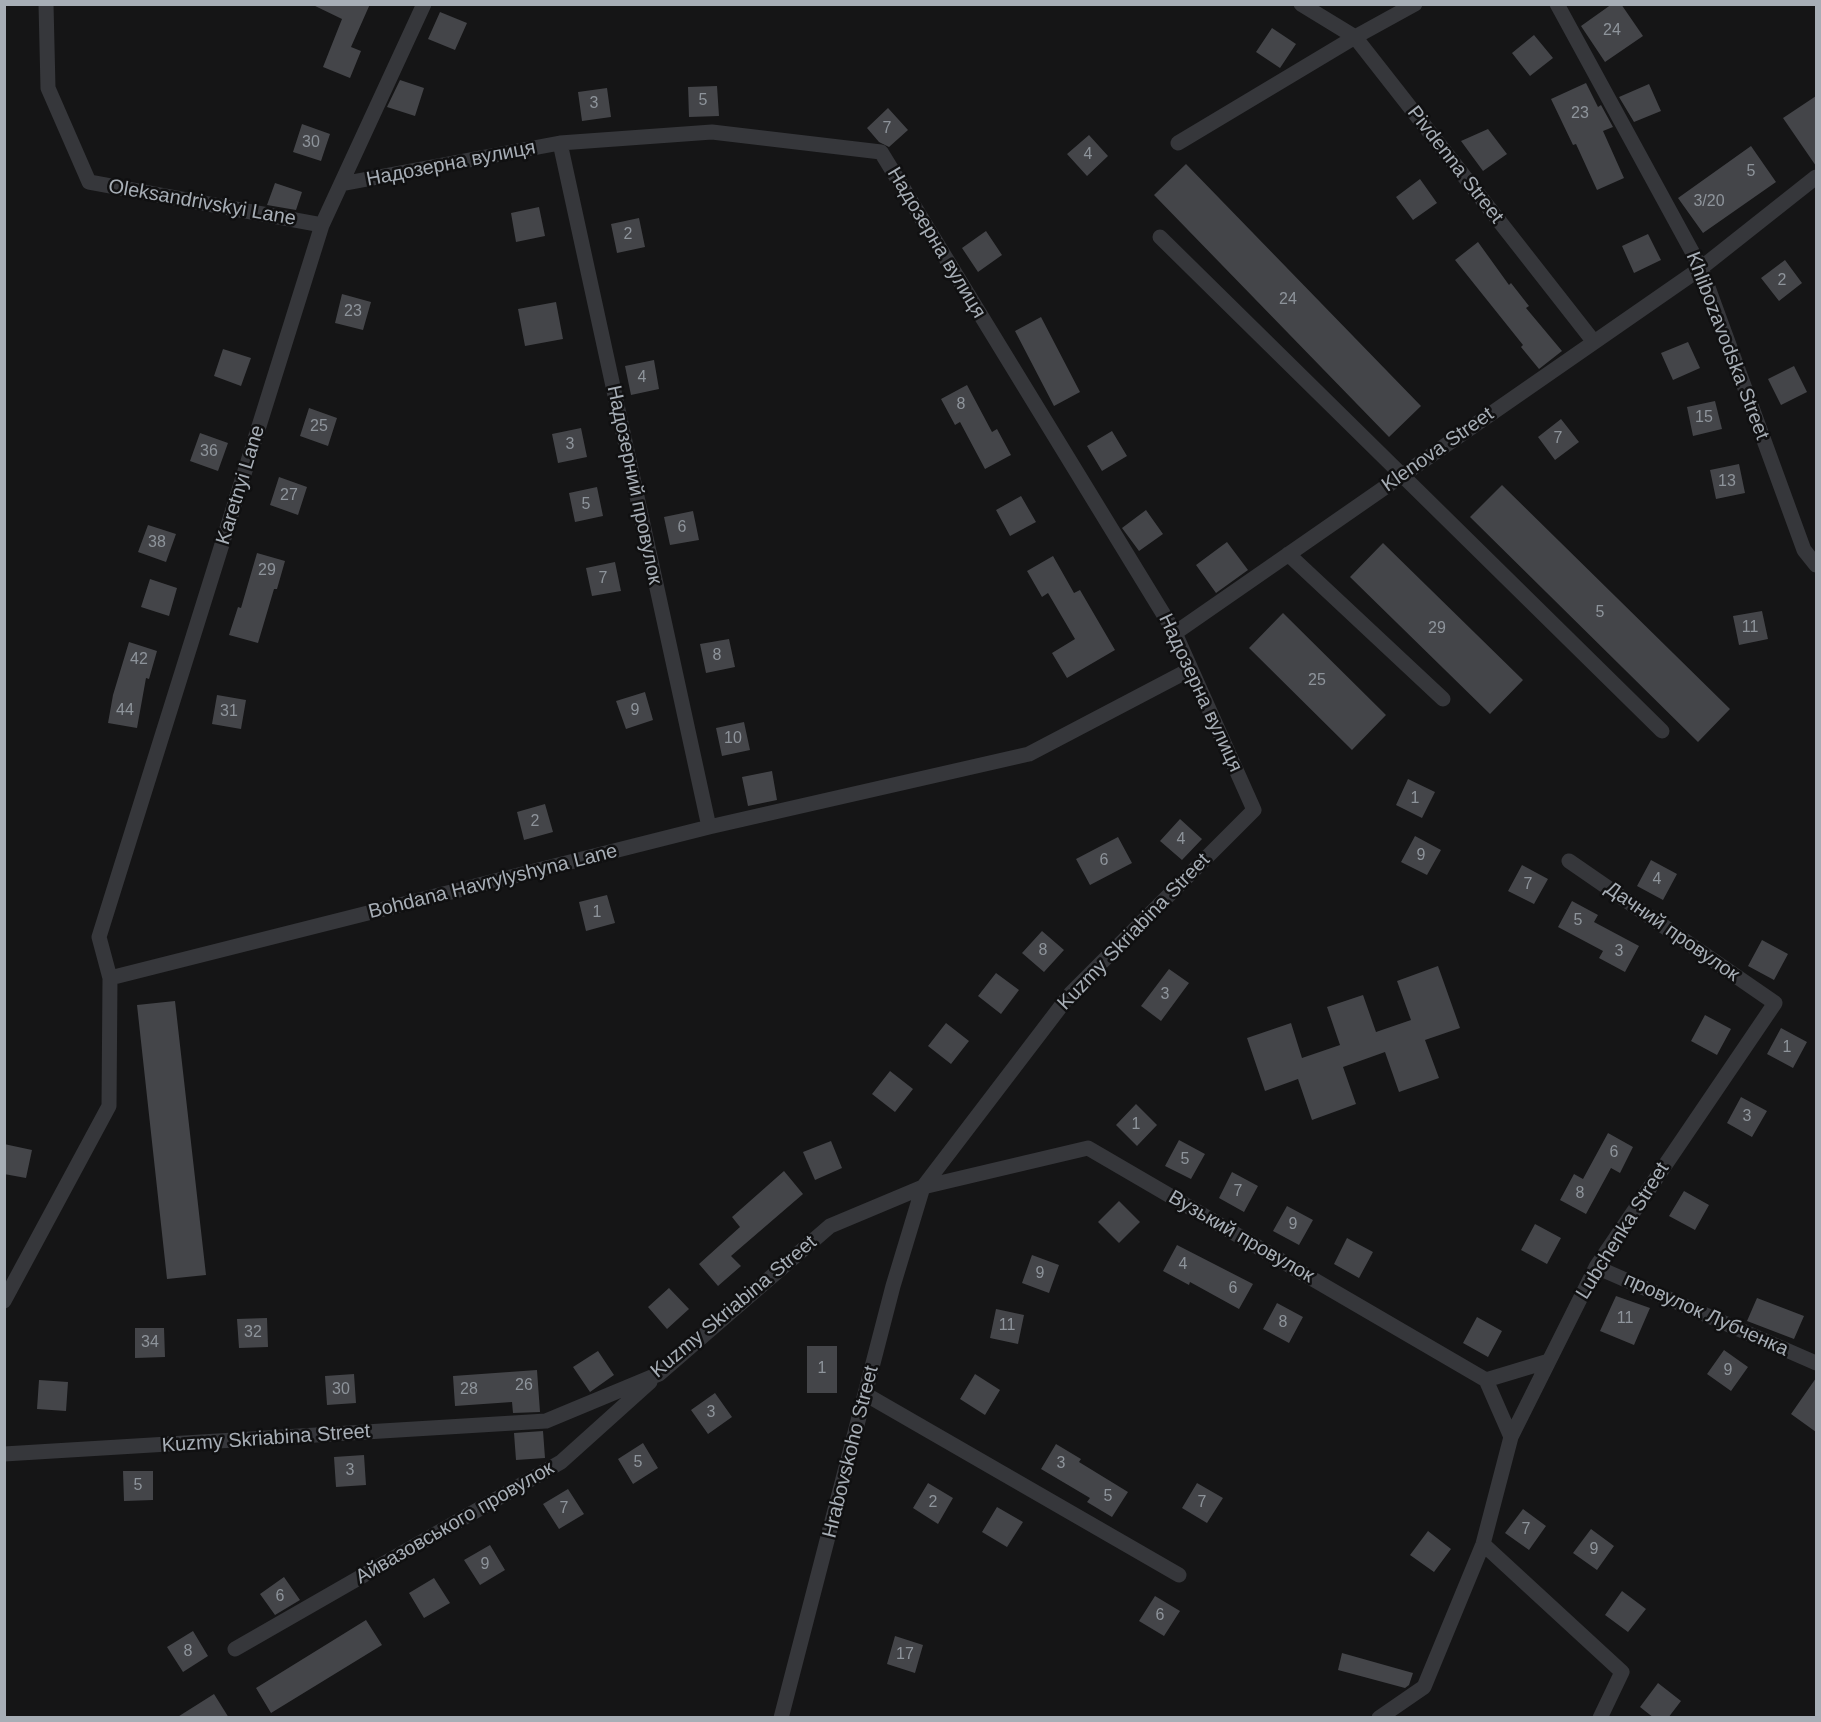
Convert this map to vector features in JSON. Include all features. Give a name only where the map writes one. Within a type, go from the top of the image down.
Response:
[{"type":"street","name":"Oleksandrivskyi Lane","points":[[46,4],[48,88],[89,182],[322,225]]},
{"type":"street","name":"Karetnyi Lane","points":[[110,978],[99,938],[322,225],[424,4]]},
{"type":"street","name":"Pivdenna Street","points":[[1301,4],[1355,37],[1594,342]]},
{"type":"street","points":[[1178,143],[1355,37],[1415,4]]},
{"type":"street","name":"Khlibozavodska Street","points":[[1557,4],[1701,268],[1804,550],[1816,565]]},
{"type":"street","name":"Надозерна вулиця","points":[[341,184],[560,143],[712,132],[881,152],[1175,633],[1254,810]]},
{"type":"street","name":"Надозерний провулок","points":[[560,143],[709,827]]},
{"type":"street","name":"Klenova Street","points":[[1175,633],[1701,268],[1816,177]]},
{"type":"street","points":[[1160,237],[1662,731]]},
{"type":"street","points":[[1288,554],[1443,699]]},
{"type":"street","name":"Bohdana Havrylyshyna Lane","points":[[110,978],[709,827],[1029,754],[1191,669]]},
{"type":"street","name":"Kuzmy Skriabina Street","points":[[4,1454],[546,1421],[659,1374],[830,1226],[923,1187],[1071,993],[1254,810]]},
{"type":"street","name":"Дачний провулок","points":[[1569,861],[1775,1003]]},
{"type":"street","points":[[4,1301],[109,1106],[110,978]]},
{"type":"street","name":"Lubchenka Street","points":[[1379,1718],[1425,1687],[1483,1544],[1511,1437],[1596,1267],[1775,1003]]},
{"type":"street","name":"Вузький провулок","points":[[923,1187],[1088,1148],[1486,1380]]},
{"type":"street","name":"Hrabovskoho Street","points":[[781,1718],[893,1286],[923,1187]]},
{"type":"street","name":"провулок Лубченка","points":[[1596,1267],[1816,1364]]},
{"type":"street","points":[[1511,1437],[1486,1380],[1548,1361]]},
{"type":"street","name":"Айвазовського провулок","points":[[235,1649],[561,1462],[659,1374]]},
{"type":"street","points":[[865,1394],[1179,1575]]},
{"type":"street","points":[[1483,1544],[1622,1672],[1600,1718]]},
{"type":"building","points":[[311,4],[370,4],[351,47],[361,51],[350,78],[323,67],[342,19]]},
{"type":"building","points":[[1612,4],[1621,4],[1643,36],[1605,62],[1581,26]]},
{"type":"building","points":[[440,12],[467,23],[455,50],[428,39]]},
{"type":"building","points":[[1272,28],[1296,44],[1280,68],[1256,52]]},
{"type":"building","points":[[1534,35],[1553,58],[1530,76],[1512,53]]},
{"type":"building","points":[[400,80],[424,88],[415,116],[387,107]]},
{"type":"building","points":[[1586,83],[1598,107],[1601,105],[1613,127],[1603,131],[1624,178],[1597,190],[1576,144],[1573,145],[1551,99]]},
{"type":"building","points":[[1649,84],[1661,111],[1634,122],[1619,97]]},
{"type":"building","points":[[717,86],[719,116],[689,117],[688,87]]},
{"type":"building","points":[[607,88],[611,117],[582,121],[578,92]]},
{"type":"building","points":[[1816,96],[1816,166],[1783,118]]},
{"type":"building","points":[[888,108],[908,130],[889,147],[879,142],[867,128]]},
{"type":"building","points":[[302,124],[330,134],[321,161],[293,152]]},
{"type":"building","points":[[1488,129],[1507,154],[1483,171],[1461,141]]},
{"type":"building","points":[[1089,135],[1108,156],[1087,176],[1067,154]]},
{"type":"building","points":[[1751,146],[1776,182],[1703,233],[1678,198]]},
{"type":"building","points":[[1186,164],[1421,406],[1389,437],[1154,195]]},
{"type":"building","points":[[1420,179],[1437,203],[1413,220],[1396,197]]},
{"type":"building","points":[[275,183],[302,192],[296,210],[267,205]]},
{"type":"building","points":[[539,207],[545,236],[516,242],[511,213]]},
{"type":"building","points":[[639,218],[645,247],[617,253],[611,224]]},
{"type":"building","points":[[986,231],[1002,255],[978,272],[962,248]]},
{"type":"building","points":[[1648,234],[1661,260],[1634,273],[1622,246]]},
{"type":"building","points":[[1478,242],[1509,285],[1511,283],[1529,306],[1526,308],[1562,351],[1539,369],[1521,347],[1523,345],[1455,260]]},
{"type":"building","points":[[1785,260],[1802,283],[1779,301],[1761,278]]},
{"type":"building","points":[[342,294],[371,302],[363,330],[335,323]]},
{"type":"building","points":[[556,302],[563,339],[525,346],[518,309]]},
{"type":"building","points":[[1041,317],[1080,392],[1054,406],[1015,331]]},
{"type":"building","points":[[1688,342],[1700,368],[1673,380],[1661,353]]},
{"type":"building","points":[[223,349],[251,358],[241,386],[214,376]]},
{"type":"building","points":[[654,360],[659,389],[631,395],[625,366]]},
{"type":"building","points":[[1794,366],[1807,392],[1781,405],[1768,379]]},
{"type":"building","points":[[967,385],[992,432],[997,429],[1011,455],[985,469],[960,422],[955,425],[941,399]]},
{"type":"building","points":[[1715,401],[1722,429],[1693,436],[1687,407]]},
{"type":"building","points":[[309,408],[337,418],[328,446],[300,436]]},
{"type":"building","points":[[1561,419],[1579,442],[1555,460],[1538,437]]},
{"type":"building","points":[[581,428],[587,457],[558,463],[552,434]]},
{"type":"building","points":[[1112,431],[1127,456],[1102,471],[1087,446]]},
{"type":"building","points":[[200,433],[228,443],[218,471],[190,461]]},
{"type":"building","points":[[1739,464],[1745,493],[1716,499],[1710,470]]},
{"type":"building","points":[[279,477],[307,487],[298,515],[270,505]]},
{"type":"building","points":[[1502,485],[1730,709],[1698,742],[1470,517]]},
{"type":"building","points":[[597,487],[603,516],[575,522],[569,493]]},
{"type":"building","points":[[1021,496],[1036,522],[1010,536],[996,510]]},
{"type":"building","points":[[1146,510],[1163,534],[1139,551],[1122,528]]},
{"type":"building","points":[[693,511],[699,540],[670,545],[664,517]]},
{"type":"building","points":[[148,525],[176,534],[166,562],[138,552]]},
{"type":"building","points":[[1227,542],[1248,570],[1216,593],[1196,565]]},
{"type":"building","points":[[1383,543],[1523,680],[1490,714],[1350,577]]},
{"type":"building","points":[[257,553],[285,561],[258,643],[229,635],[238,607],[241,608]]},
{"type":"building","points":[[1053,556],[1074,593],[1080,590],[1115,650],[1067,678],[1052,653],[1075,639],[1048,593],[1042,597],[1027,571]]},
{"type":"building","points":[[615,562],[621,591],[592,596],[586,568]]},
{"type":"building","points":[[150,579],[177,588],[169,616],[141,607]]},
{"type":"building","points":[[1762,611],[1768,639],[1739,645],[1733,616]]},
{"type":"building","points":[[1283,613],[1386,715],[1352,750],[1249,648]]},
{"type":"building","points":[[729,639],[735,667],[706,673],[700,644]]},
{"type":"building","points":[[129,642],[157,651],[149,679],[146,678],[137,728],[108,723],[113,695]]},
{"type":"building","points":[[645,692],[653,720],[626,729],[616,701]]},
{"type":"building","points":[[217,695],[246,700],[241,729],[212,724]]},
{"type":"building","points":[[744,722],[750,750],[722,756],[716,728]]},
{"type":"building","points":[[772,771],[777,800],[748,806],[742,777]]},
{"type":"building","points":[[1408,779],[1435,792],[1422,818],[1396,805]]},
{"type":"building","points":[[545,804],[553,832],[524,840],[517,812]]},
{"type":"building","points":[[1180,819],[1202,839],[1182,860],[1160,841]]},
{"type":"building","points":[[1415,836],[1441,850],[1427,875],[1401,862]]},
{"type":"building","points":[[1118,837],[1132,863],[1090,885],[1076,859]]},
{"type":"building","points":[[1651,860],[1677,874],[1663,900],[1637,886]]},
{"type":"building","points":[[1522,865],[1548,879],[1534,904],[1508,891]]},
{"type":"building","points":[[607,895],[615,923],[586,931],[579,902]]},
{"type":"building","points":[[1572,901],[1598,915],[1594,922],[1639,946],[1625,972],[1599,958],[1603,951],[1558,927]]},
{"type":"building","points":[[1042,931],[1064,950],[1044,972],[1022,953]]},
{"type":"building","points":[[1762,940],[1788,954],[1774,980],[1748,966]]},
{"type":"building","points":[[1438,966],[1460,1028],[1425,1040],[1439,1078],[1399,1092],[1385,1052],[1343,1067],[1356,1104],[1312,1120],[1298,1079],[1265,1091],[1247,1038],[1291,1023],[1302,1058],[1340,1045],[1327,1007],[1363,995],[1376,1032],[1411,1020],[1397,981]]},
{"type":"building","points":[[1169,969],[1189,983],[1161,1021],[1141,1006]]},
{"type":"building","points":[[996,973],[1019,990],[1001,1014],[978,996]]},
{"type":"building","points":[[175,1001],[206,1275],[167,1279],[137,1005]]},
{"type":"building","points":[[1705,1015],[1731,1029],[1717,1055],[1691,1041]]},
{"type":"building","points":[[946,1023],[969,1041],[951,1064],[928,1046]]},
{"type":"building","points":[[1781,1028],[1807,1042],[1793,1068],[1767,1054]]},
{"type":"building","points":[[890,1071],[913,1089],[895,1112],[872,1094]]},
{"type":"building","points":[[1741,1097],[1767,1111],[1752,1137],[1727,1123]]},
{"type":"building","points":[[1136,1104],[1157,1125],[1137,1146],[1116,1125]]},
{"type":"building","points":[[1608,1133],[1633,1147],[1620,1173],[1611,1168],[1586,1214],[1560,1200],[1574,1174],[1583,1179]]},
{"type":"building","points":[[1179,1140],[1205,1154],[1191,1179],[1165,1166]]},
{"type":"building","points":[[831,1141],[842,1168],[815,1180],[803,1152]]},
{"type":"building","points":[[4,1144],[32,1150],[26,1178],[4,1174]]},
{"type":"building","points":[[784,1171],[803,1194],[731,1256],[741,1266],[718,1286],[699,1264],[740,1227],[732,1217]]},
{"type":"building","points":[[1232,1172],[1258,1186],[1244,1212],[1219,1198]]},
{"type":"building","points":[[1684,1191],[1709,1205],[1695,1230],[1669,1216]]},
{"type":"building","points":[[1119,1201],[1140,1222],[1119,1243],[1098,1222]]},
{"type":"building","points":[[1287,1206],[1313,1220],[1299,1245],[1273,1231]]},
{"type":"building","points":[[1535,1224],[1561,1238],[1547,1264],[1521,1250]]},
{"type":"building","points":[[1347,1238],[1373,1252],[1359,1278],[1334,1264]]},
{"type":"building","points":[[1177,1245],[1253,1284],[1239,1309],[1190,1282],[1189,1285],[1163,1271]]},
{"type":"building","points":[[1032,1255],[1059,1265],[1049,1293],[1022,1283]]},
{"type":"building","points":[[669,1288],[689,1309],[667,1329],[648,1307]]},
{"type":"building","points":[[1616,1296],[1650,1308],[1634,1345],[1600,1331]]},
{"type":"building","points":[[1757,1298],[1804,1316],[1794,1339],[1747,1321]]},
{"type":"building","points":[[1277,1303],[1303,1317],[1289,1343],[1263,1329]]},
{"type":"building","points":[[996,1309],[1024,1315],[1018,1344],[990,1338]]},
{"type":"building","points":[[1477,1317],[1502,1331],[1488,1357],[1463,1343]]},
{"type":"building","points":[[267,1318],[268,1347],[239,1348],[237,1319]]},
{"type":"building","points":[[135,1328],[164,1328],[165,1357],[135,1358]]},
{"type":"building","points":[[807,1346],[837,1346],[837,1393],[807,1393]]},
{"type":"building","points":[[1724,1350],[1748,1367],[1731,1391],[1707,1374]]},
{"type":"building","points":[[598,1351],[614,1375],[590,1392],[573,1367]]},
{"type":"building","points":[[537,1370],[540,1412],[513,1413],[512,1402],[455,1406],[453,1376]]},
{"type":"building","points":[[354,1374],[356,1403],[327,1405],[325,1376]]},
{"type":"building","points":[[975,1374],[1000,1390],[985,1415],[960,1399]]},
{"type":"building","points":[[1816,1378],[1816,1432],[1791,1414]]},
{"type":"building","points":[[39,1380],[68,1382],[66,1411],[37,1409]]},
{"type":"building","points":[[715,1393],[732,1417],[708,1434],[691,1410]]},
{"type":"building","points":[[543,1431],[545,1458],[516,1460],[514,1433]]},
{"type":"building","points":[[643,1443],[658,1468],[633,1484],[618,1459]]},
{"type":"building","points":[[1056,1444],[1081,1459],[1079,1462],[1128,1492],[1112,1517],[1087,1502],[1090,1498],[1041,1469]]},
{"type":"building","points":[[364,1455],[366,1485],[336,1487],[334,1457]]},
{"type":"building","points":[[123,1471],[153,1471],[153,1500],[124,1501]]},
{"type":"building","points":[[928,1483],[953,1498],[938,1524],[913,1508]]},
{"type":"building","points":[[1197,1483],[1223,1498],[1207,1523],[1182,1508]]},
{"type":"building","points":[[568,1489],[584,1514],[559,1529],[543,1504]]},
{"type":"building","points":[[997,1507],[1023,1522],[1007,1547],[982,1532]]},
{"type":"building","points":[[1523,1509],[1546,1526],[1529,1550],[1505,1533]]},
{"type":"building","points":[[1591,1529],[1614,1546],[1597,1570],[1573,1553]]},
{"type":"building","points":[[1428,1531],[1451,1549],[1434,1572],[1410,1555]]},
{"type":"building","points":[[490,1545],[505,1570],[480,1585],[464,1560]]},
{"type":"building","points":[[284,1577],[300,1600],[275,1615],[260,1594]]},
{"type":"building","points":[[434,1578],[450,1603],[424,1618],[409,1593]]},
{"type":"building","points":[[1622,1591],[1646,1609],[1628,1632],[1605,1615]]},
{"type":"building","points":[[1155,1596],[1180,1611],[1164,1636],[1139,1621]]},
{"type":"building","points":[[366,1620],[382,1645],[271,1713],[256,1688]]},
{"type":"building","points":[[193,1631],[208,1656],[183,1672],[167,1647]]},
{"type":"building","points":[[895,1636],[923,1645],[915,1673],[887,1664]]},
{"type":"building","points":[[1342,1653],[1413,1673],[1409,1685],[1405,1688],[1338,1670]]},
{"type":"building","points":[[1658,1683],[1681,1701],[1668,1718],[1654,1718],[1640,1707]]},
{"type":"building","points":[[214,1694],[229,1718],[176,1718]]}]
